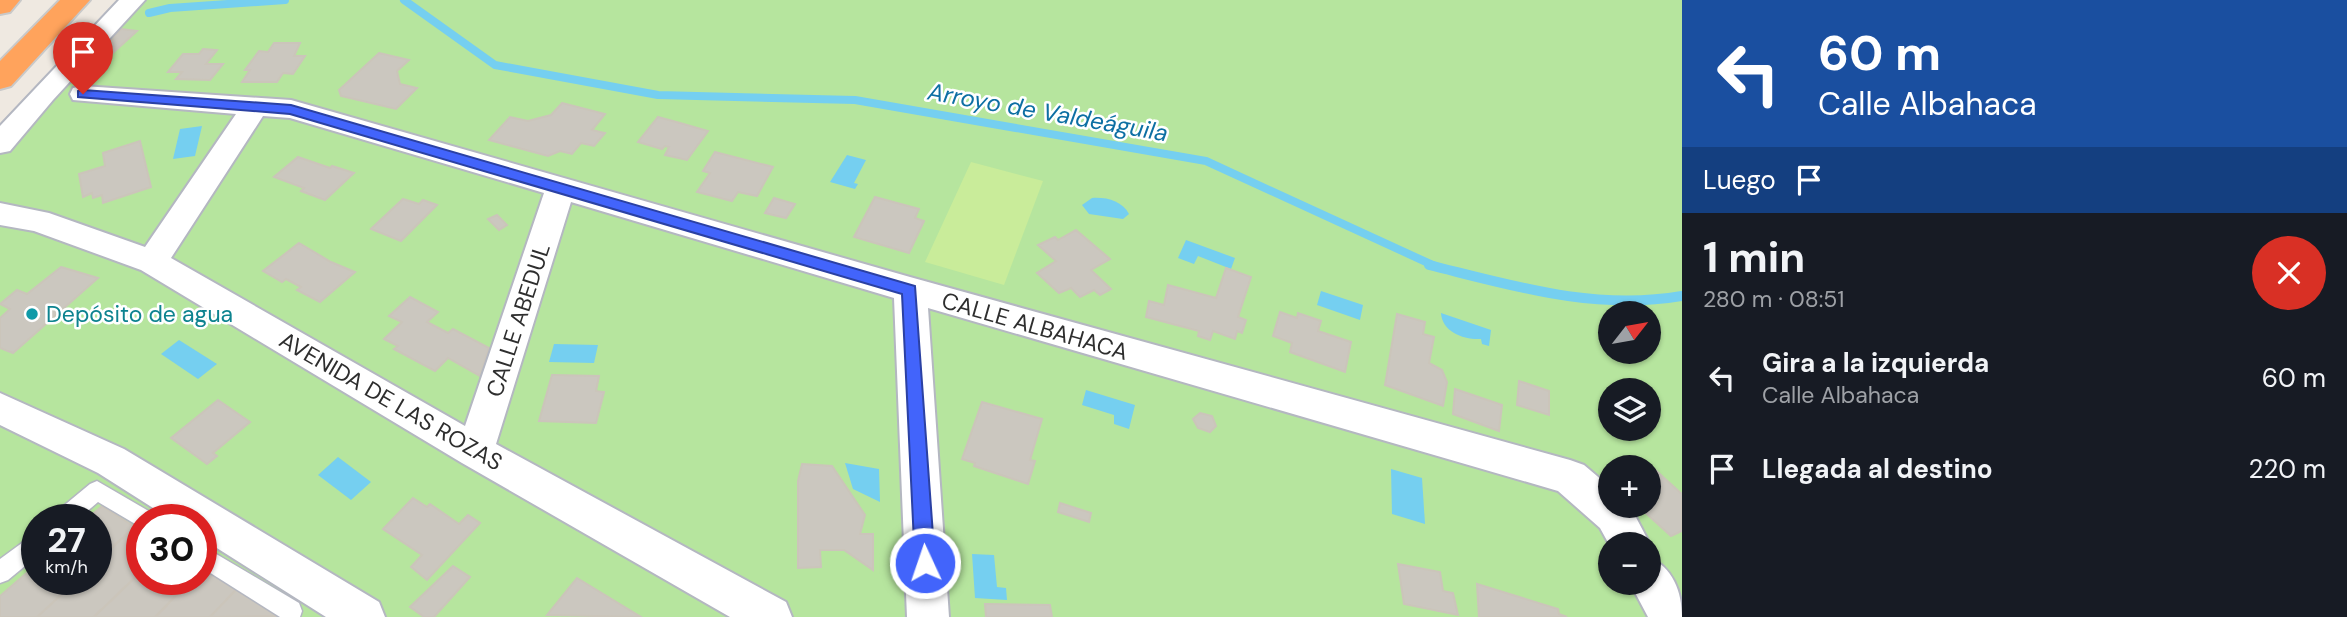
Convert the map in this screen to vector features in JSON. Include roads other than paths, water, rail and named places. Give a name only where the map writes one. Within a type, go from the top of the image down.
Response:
[{"type":"highway","points":[[0,6],[6,0]]},
{"type":"highway","points":[[0,79],[76,0]]},
{"type":"street","points":[[0,144],[43,94],[133,0]]},
{"type":"street","name":"CALLE ALBAHACA","points":[[83,94],[291,109],[910,290],[1570,477],[1614,515],[1623,532]]},
{"type":"street","points":[[152,262],[257,105]]},
{"type":"street","name":"CALLE ABEDUL","points":[[475,451],[560,188]]},
{"type":"street","name":"AVENIDA DE LAS ROZAS","points":[[0,215],[38,221],[152,262],[475,451],[771,617]]},
{"type":"street","points":[[910,290],[928,617]]},
{"type":"street","points":[[0,408],[111,461],[364,617]]},
{"type":"street","points":[[1658,595],[1671,617]]},
{"type":"lane","points":[[81,504],[97,490],[126,508]]},
{"type":"lane","points":[[0,573],[21,555]]},
{"type":"lane","points":[[217,565],[292,611]]},
{"type":"water","points":[[202,126],[195,156],[173,159],[180,129]]},
{"type":"water","points":[[847,155],[866,160],[854,183],[858,184],[855,189],[830,182]]},
{"type":"water","points":[[1092,198],[1114,201],[1129,214],[1123,219],[1089,214],[1082,205]]},
{"type":"water","points":[[1186,240],[1235,258],[1231,269],[1198,256],[1194,264],[1178,258]]},
{"type":"water","points":[[1321,291],[1363,305],[1360,320],[1317,305]]},
{"type":"water","points":[[1441,313],[1491,330],[1489,346],[1482,344],[1481,339],[1455,334],[1445,325]]},
{"type":"water","points":[[179,340],[217,364],[198,379],[161,354]]},
{"type":"water","points":[[554,344],[598,345],[594,363],[549,362]]},
{"type":"water","points":[[1086,390],[1135,405],[1129,429],[1114,424],[1114,415],[1082,405]]},
{"type":"water","points":[[338,457],[371,482],[351,500],[318,475]]},
{"type":"water","points":[[845,463],[879,469],[880,502],[853,489]]},
{"type":"water","points":[[1391,469],[1422,478],[1425,524],[1392,514]]},
{"type":"water","points":[[972,554],[994,555],[997,587],[1006,588],[1007,600],[975,598]]},
{"type":"waterway","name":"Arroyo de Valdeáguila","points":[[149,13],[170,8],[285,0]]},
{"type":"waterway","name":"Arroyo de Valdeáguila","points":[[404,0],[495,65],[658,95],[855,100],[1206,161],[1437,267]]},
{"type":"waterway","name":"Arroyo de Valdeáguila","points":[[1429,265],[1437,267]]},
{"type":"waterway","name":"Arroyo de Valdeáguila","points":[[1437,267],[1523,288],[1586,298],[1649,300],[1682,296]]},
{"type":"place","name":"Depósito de agua","points":[[32,314]]}]
